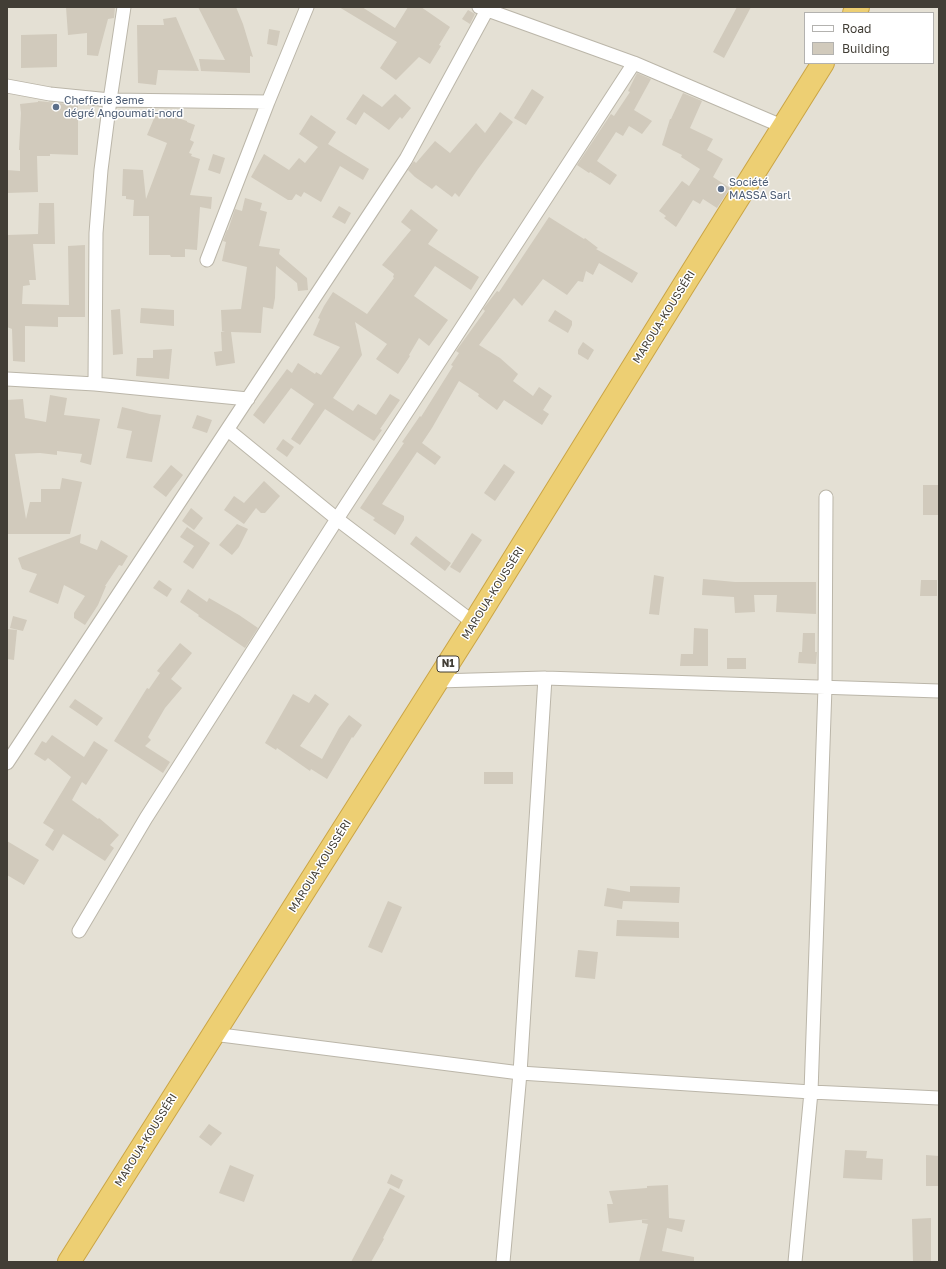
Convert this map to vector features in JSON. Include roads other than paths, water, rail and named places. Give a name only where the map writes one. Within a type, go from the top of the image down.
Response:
[{"type":"highway","name":"MAROUA-KOUSSÉRI","points":[[69,1262],[474,623],[822,64]]},
{"type":"street","points":[[95,384],[96,233],[101,170],[124,7]]},
{"type":"street","points":[[206,260],[307,7]]},
{"type":"street","points":[[7,763],[12,749],[228,430],[406,159],[484,8],[634,63],[784,127]]},
{"type":"street","points":[[79,931],[146,818],[337,519],[634,63]]},
{"type":"street","points":[[7,86],[50,94],[110,100],[268,102]]},
{"type":"street","points":[[7,379],[95,384],[248,399]]},
{"type":"street","points":[[228,430],[337,519],[474,623]]},
{"type":"street","points":[[795,1262],[811,1092],[826,687],[826,496]]},
{"type":"street","points":[[503,1262],[520,1073],[546,678]]},
{"type":"street","points":[[437,681],[546,678],[939,691]]},
{"type":"street","points":[[213,1034],[520,1073],[811,1092],[939,1098]]},
{"type":"place","name":"Chefferie 3eme dégré Angoumati-nord","points":[[56,107]]},
{"type":"place","name":"Société MASSA Sarl","points":[[721,189]]}]
